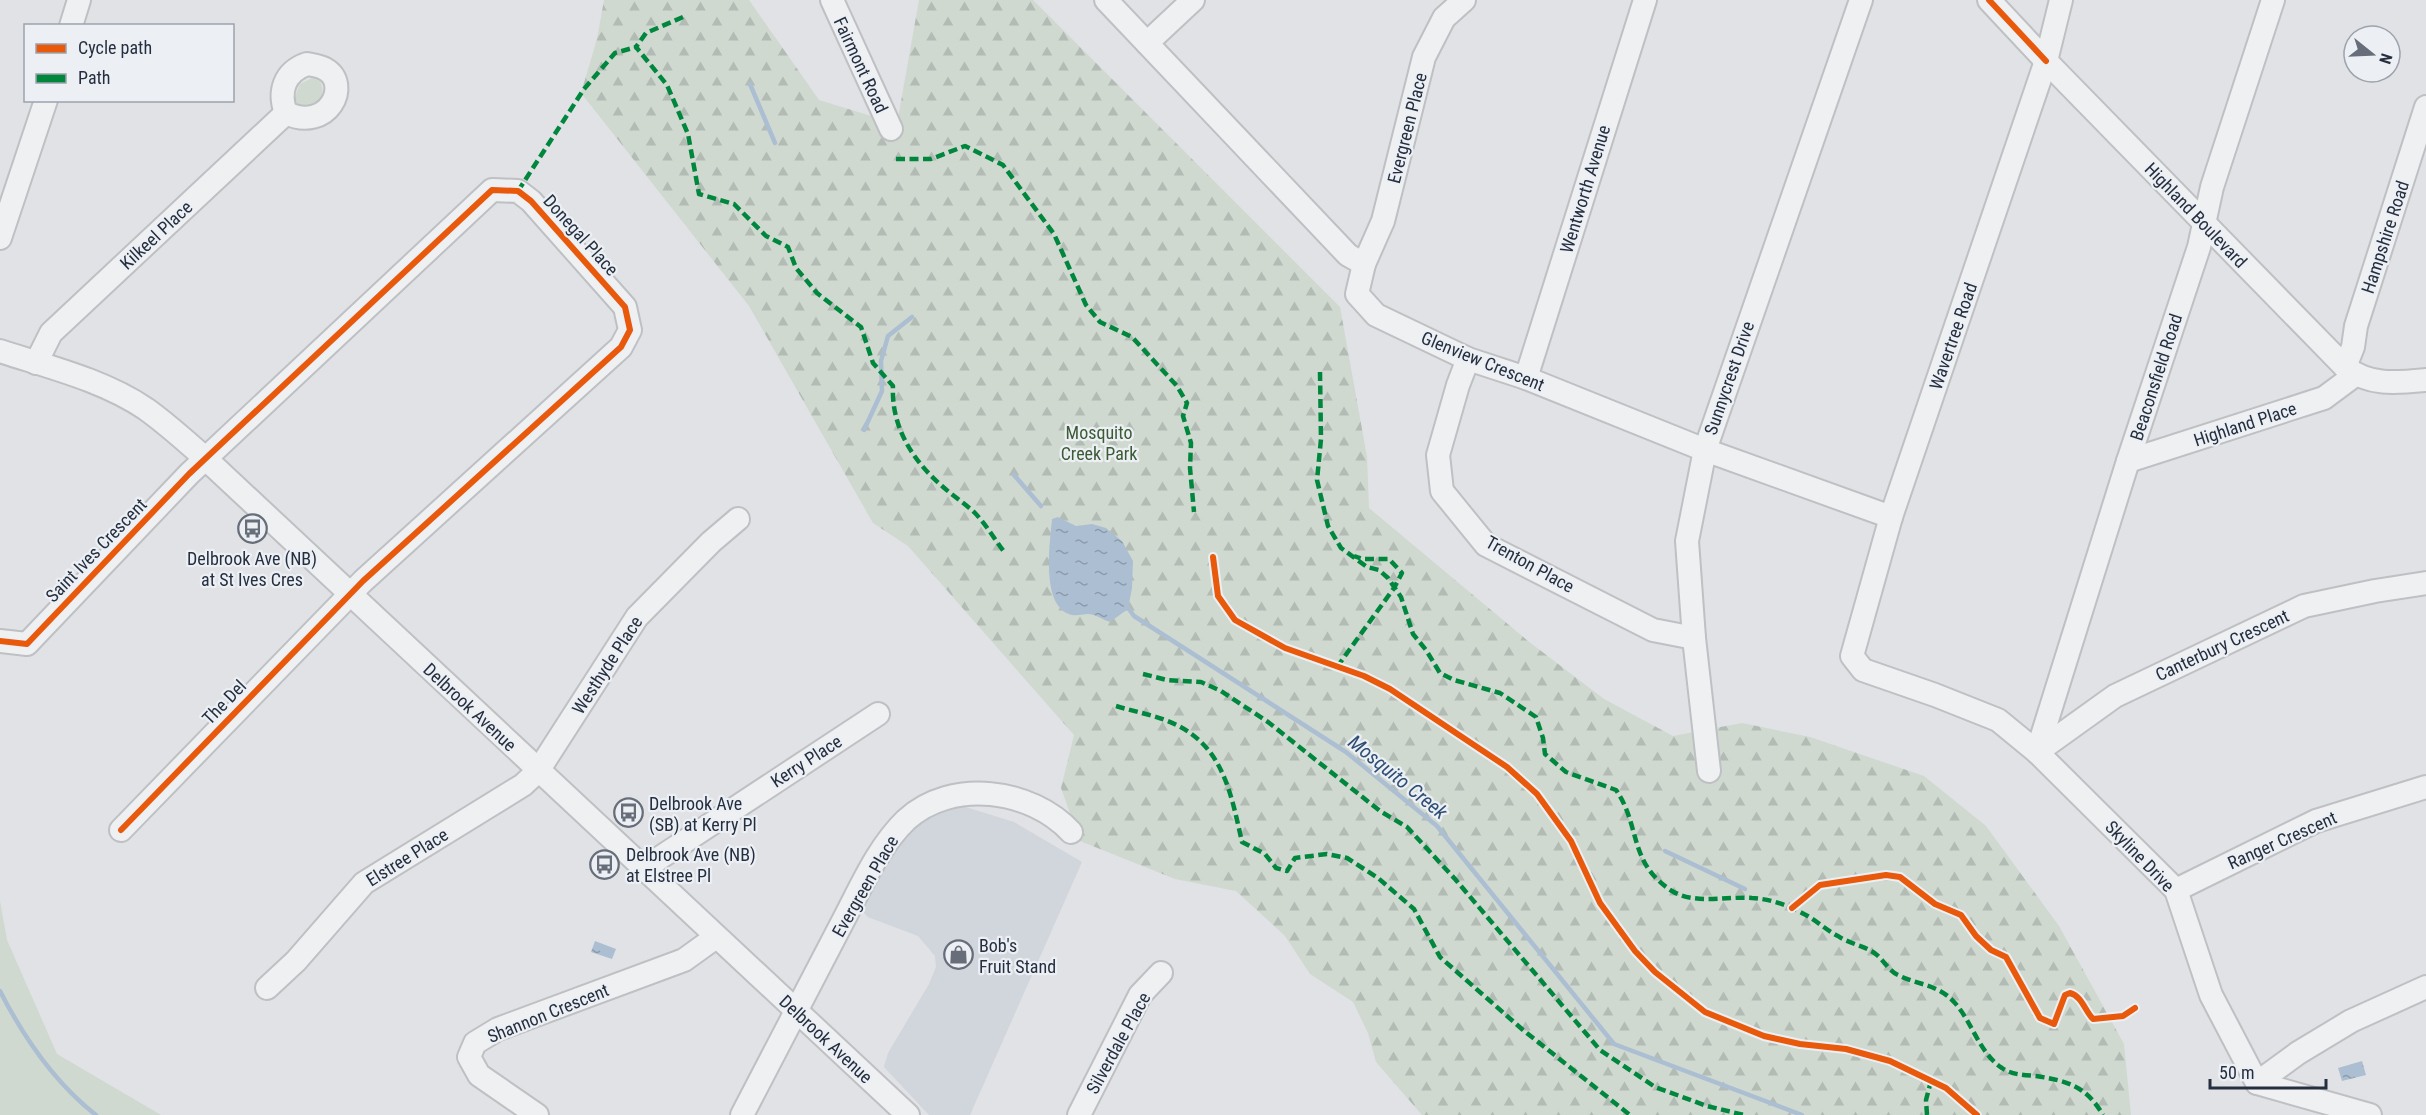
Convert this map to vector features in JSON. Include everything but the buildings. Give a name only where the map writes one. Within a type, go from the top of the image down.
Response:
[{"type":"street","points":[[72,24],[79,0]]},
{"type":"street","name":"Fairmont Road","points":[[832,0],[891,129]]},
{"type":"street","points":[[1106,0],[1348,255],[1364,264]]},
{"type":"street","points":[[1148,43],[1193,0]]},
{"type":"street","name":"Evergreen Place","points":[[1364,264],[1383,221],[1424,57],[1444,18],[1464,0]]},
{"type":"street","name":"Wentworth Avenue","points":[[1526,378],[1646,0]]},
{"type":"street","name":"Sunnycrest Drive","points":[[1709,771],[1694,638],[1687,541],[1705,450],[1861,0]]},
{"type":"street","name":"Highland Boulevard","points":[[1989,0],[2350,371]]},
{"type":"street","name":"Wavertree Road","points":[[1863,670],[1852,656],[1892,517],[2046,61],[2061,0]]},
{"type":"street","name":"Beaconsfield Road","points":[[2037,752],[2128,460],[2199,247],[2212,187],[2272,0]]},
{"type":"street","points":[[0,238],[45,102]]},
{"type":"street","name":"Hampshire Road","points":[[2350,371],[2356,326],[2426,107]]},
{"type":"street","name":"Kilkeel Place","points":[[36,363],[51,333],[286,113]]},
{"type":"street","name":"Donegal Place","points":[[206,459],[492,190],[518,191],[531,201],[625,307],[630,330],[621,347],[350,595]]},
{"type":"street","name":"Glenview Crescent","points":[[1364,264],[1357,294],[1376,315],[1468,359],[1526,378],[1705,450],[1892,517]]},
{"type":"street","name":"Delbrook Avenue","points":[[0,351],[85,380],[145,408],[206,459],[908,1115]]},
{"type":"street","name":"Trenton Place","points":[[1468,359],[1438,455],[1442,491],[1486,545],[1653,630],[1694,638]]},
{"type":"street","points":[[2350,371],[2379,383],[2426,380]]},
{"type":"street","name":"Highland Place","points":[[2128,460],[2324,398],[2350,371]]},
{"type":"street","name":"Saint Ives Crescent","points":[[0,641],[27,644],[206,459]]},
{"type":"street","name":"Westhyde Place","points":[[538,771],[637,617],[711,542],[738,519]]},
{"type":"street","name":"Canterbury Crescent","points":[[2037,752],[2115,696],[2304,606],[2426,583]]},
{"type":"street","name":"The Del","points":[[121,830],[350,595]]},
{"type":"street","name":"Skyline Drive","points":[[1863,670],[1998,720],[2037,752],[2176,890],[2211,995],[2257,1083]]},
{"type":"street","name":"Kerry Place","points":[[646,871],[658,859],[878,714]]},
{"type":"street","name":"Elstree Place","points":[[267,988],[296,961],[364,883],[523,785],[538,771]]},
{"type":"street","name":"Ranger Crescent","points":[[2176,890],[2316,820],[2426,787]]},
{"type":"street","name":"Evergreen Place","points":[[742,1115],[873,866],[905,821],[924,807],[951,797],[973,794],[996,795],[1027,802],[1061,821],[1071,832]]},
{"type":"street","name":"Shannon Crescent","points":[[537,1115],[478,1076],[470,1057],[475,1043],[498,1029],[684,960],[716,937]]},
{"type":"street","name":"Silverdale Place","points":[[1079,1115],[1140,995],[1161,973]]},
{"type":"street","points":[[2257,1083],[2298,1053],[2351,1021],[2426,987]]},
{"type":"street","points":[[2257,1083],[2370,1115]]},
{"type":"shaded area","points":[[946,801],[1014,822],[1082,862],[970,1115],[929,1115],[884,1067],[888,1053],[929,984],[936,967],[935,956],[918,936],[868,917],[861,910],[905,821]]},
{"type":"green space","name":"Mosquito Creek Park","points":[[604,0],[749,0],[819,100],[897,124],[919,0],[1033,0],[1340,307],[1367,457],[1369,508],[1528,641],[1604,699],[1673,736],[1742,723],[1810,737],[1924,776],[1986,826],[2059,926],[2124,1044],[2131,1115],[1422,1115],[1376,1062],[1368,1033],[1353,1002],[1310,974],[1285,936],[1236,891],[1175,879],[1080,841],[1061,788],[1074,735],[908,546],[873,523],[749,306],[581,93],[597,39]]},
{"type":"green space","points":[[312,78],[320,81],[322,95],[309,110],[296,104],[294,99],[300,84]]},
{"type":"green space","points":[[0,901],[7,940],[57,1054],[161,1115],[0,1115]]},
{"type":"water","points":[[1058,517],[1076,526],[1092,524],[1106,528],[1122,541],[1133,561],[1132,588],[1128,609],[1110,622],[1091,614],[1069,614],[1060,608],[1054,598],[1049,557],[1052,519]]},
{"type":"water","points":[[595,941],[616,949],[612,959],[591,952]]},
{"type":"water","points":[[2362,1061],[2366,1075],[2342,1081],[2338,1068]]},
{"type":"waterway","points":[[750,84],[775,143]]},
{"type":"waterway","points":[[864,430],[882,391],[881,361],[888,336],[912,317]]},
{"type":"waterway","name":"Mosquito Creek","points":[[1014,475],[1041,506]]},
{"type":"waterway","name":"Mosquito Creek","points":[[1126,605],[1134,616],[1346,752],[1437,826],[1614,1044],[1802,1115]]},
{"type":"waterway","points":[[1665,851],[1745,889]]},
{"type":"waterway","points":[[0,991],[19,1026],[42,1059],[67,1089],[96,1115]]},
{"type":"marked path","points":[[683,17],[646,33],[636,47],[667,85],[688,134],[699,194],[734,204],[766,236],[788,247],[796,268],[817,293],[861,327],[873,363],[893,386],[896,415],[913,453],[931,476],[978,517],[1005,553]]},
{"type":"marked path","points":[[518,191],[584,89],[615,53],[636,47]]},
{"type":"marked path","points":[[896,159],[931,159],[965,146],[1003,165],[1054,234],[1086,305],[1100,322],[1132,337],[1177,386],[1187,403],[1183,416],[1191,443],[1190,468],[1194,512]]},
{"type":"marked path","points":[[1320,372],[1321,439],[1317,480],[1328,526],[1341,548],[1367,567],[1379,570],[1388,578],[1401,597],[1413,634],[1440,673],[1454,680],[1500,693],[1536,717],[1543,738],[1545,754],[1566,772],[1616,790],[1624,804],[1642,856],[1658,880],[1672,891],[1691,898],[1759,899],[1779,903],[1808,916],[1829,931],[1875,953],[1898,975],[1934,988],[1948,996],[1966,1018],[1981,1046],[2002,1068],[2014,1073],[2047,1078],[2075,1086],[2090,1097],[2103,1115]]},
{"type":"marked path","points":[[1337,667],[1394,588],[1402,573],[1389,559],[1362,559],[1354,556]]},
{"type":"marked path","points":[[1143,674],[1167,680],[1201,682],[1221,691],[1268,722],[1380,811],[1407,827],[1455,879],[1600,1050],[1655,1087],[1707,1106],[1744,1115]]},
{"type":"marked path","points":[[1116,706],[1165,720],[1184,729],[1199,740],[1220,769],[1233,804],[1242,842],[1265,854],[1276,868],[1287,871],[1295,858],[1327,854],[1347,858],[1378,878],[1414,909],[1440,957],[1523,1030],[1630,1115]]},
{"type":"marked path","points":[[1927,1115],[1926,1100],[1931,1081]]},
{"type":"cycle path","points":[[1989,0],[2046,61]]},
{"type":"cycle path","points":[[0,641],[27,644],[189,474],[492,190],[518,191],[531,201],[625,307],[630,330],[621,347],[363,581],[121,830]]},
{"type":"cycle path","points":[[1213,557],[1218,596],[1235,620],[1285,648],[1364,676],[1390,689],[1507,767],[1537,794],[1571,841],[1600,903],[1635,951],[1655,972],[1705,1012],[1764,1036],[1800,1044],[1846,1049],[1890,1061],[1946,1088],[1977,1115]]},
{"type":"cycle path","points":[[1792,908],[1820,885],[1886,875],[1900,877],[1935,904],[1961,915],[1976,936],[1991,950],[2006,957],[2040,1018],[2054,1024],[2065,995],[2070,993],[2080,1000],[2093,1019],[2123,1016],[2135,1008]]},
{"type":"place","name":"Delbrook Ave (NB) at St Ives Cres","points":[[252,529]]},
{"type":"place","name":"Delbrook Ave (SB) at Kerry Pl","points":[[628,813]]},
{"type":"place","name":"Delbrook Ave (NB) at Elstree Pl","points":[[605,864]]},
{"type":"place","name":"Bob's Fruit Stand","points":[[958,955]]}]
